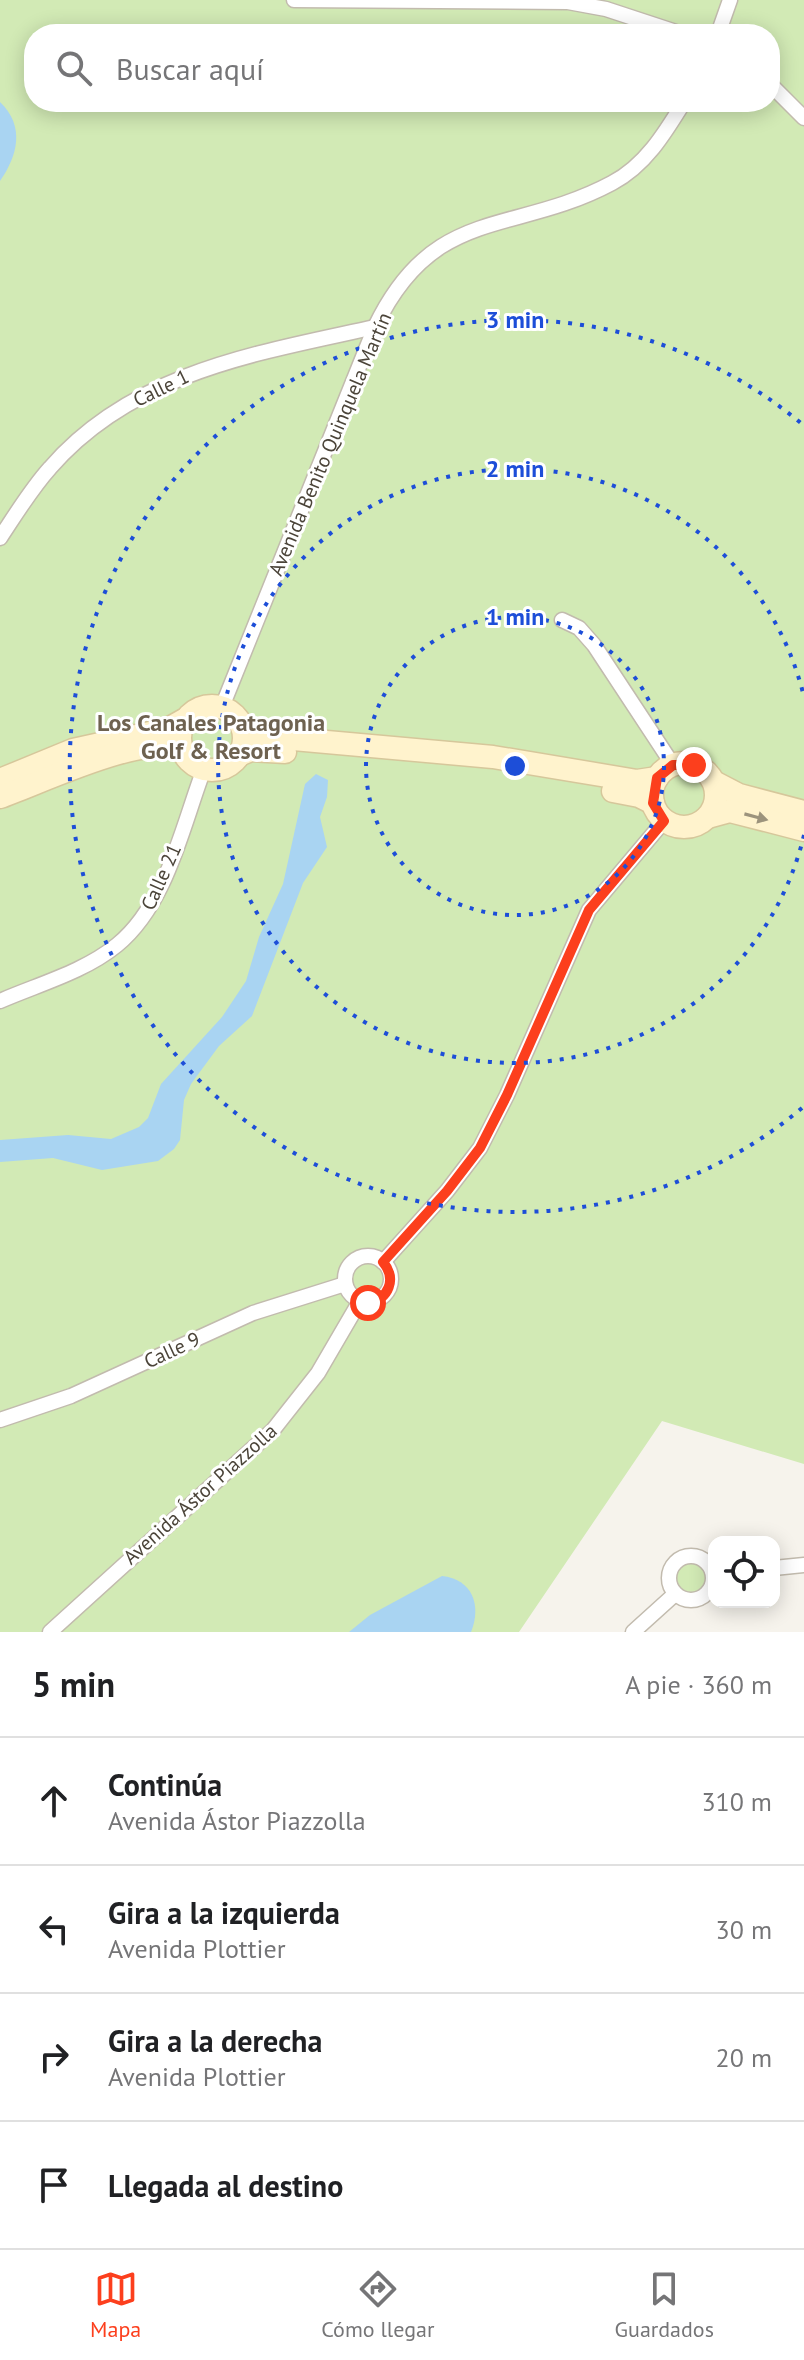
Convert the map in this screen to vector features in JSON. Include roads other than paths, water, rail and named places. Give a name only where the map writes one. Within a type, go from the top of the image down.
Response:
[{"type":"street","points":[[294,0],[568,2],[616,11],[653,24]]},
{"type":"street","points":[[722,24],[730,0]]},
{"type":"street","points":[[780,94],[804,118]]},
{"type":"street","name":"Avenida Benito Quinquela Martín","points":[[222,707],[375,327],[409,276],[444,243],[478,227],[571,200],[613,182],[647,156],[677,112]]},
{"type":"street","name":"Calle 1","points":[[0,538],[36,485],[66,450],[138,397],[218,363],[375,327]]},
{"type":"street","points":[[360,1301],[345,1284],[346,1270],[356,1260],[370,1256],[383,1262],[447,1191],[480,1148],[507,1095],[589,910],[658,812],[665,771],[594,645],[579,628],[562,620]]},
{"type":"street","points":[[0,780],[73,750],[168,729],[201,707],[222,707],[260,736],[493,757],[637,781],[694,765],[714,782],[739,795],[804,812]]},
{"type":"street","points":[[184,720],[179,735],[182,751],[192,763],[204,769],[222,768],[239,755],[265,750],[490,771],[639,796],[684,828],[730,811],[804,830]]},
{"type":"street","points":[[239,755],[244,740],[241,724]]},
{"type":"street","points":[[0,797],[90,761],[163,746],[182,751]]},
{"type":"street","name":"Calle 21","points":[[0,1001],[98,958],[133,930],[158,892],[204,769]]},
{"type":"street","points":[[708,817],[716,803],[714,782]]},
{"type":"street","name":"Avenida Ástor Piazzolla","points":[[50,1632],[273,1430],[318,1373],[360,1301],[375,1301],[388,1291],[391,1276],[383,1262]]},
{"type":"street","name":"Calle 9","points":[[0,1420],[71,1396],[253,1313],[345,1284]]},
{"type":"street","points":[[675,1594],[670,1575],[681,1559],[701,1558],[708,1567]]},
{"type":"street","points":[[780,1567],[804,1565]]},
{"type":"street","points":[[675,1594],[688,1600],[702,1598],[708,1591]]},
{"type":"street","points":[[633,1632],[675,1594]]},
{"type":"water","points":[[0,102],[13,121],[16,141],[11,161],[0,181]]},
{"type":"water","points":[[316,774],[328,780],[327,797],[320,817],[327,847],[303,883],[252,1016],[219,1046],[191,1084],[184,1100],[180,1140],[174,1149],[158,1161],[102,1170],[53,1158],[0,1162],[0,1140],[68,1135],[111,1139],[139,1127],[148,1118],[161,1084],[222,1017],[246,981],[259,937],[283,884],[305,784]]},
{"type":"water","points":[[442,1576],[461,1582],[472,1595],[475,1612],[471,1632],[349,1632],[370,1615]]},
{"type":"district","name":"Los Canales Patagonia Golf & Resort","points":[[211,737]]}]
